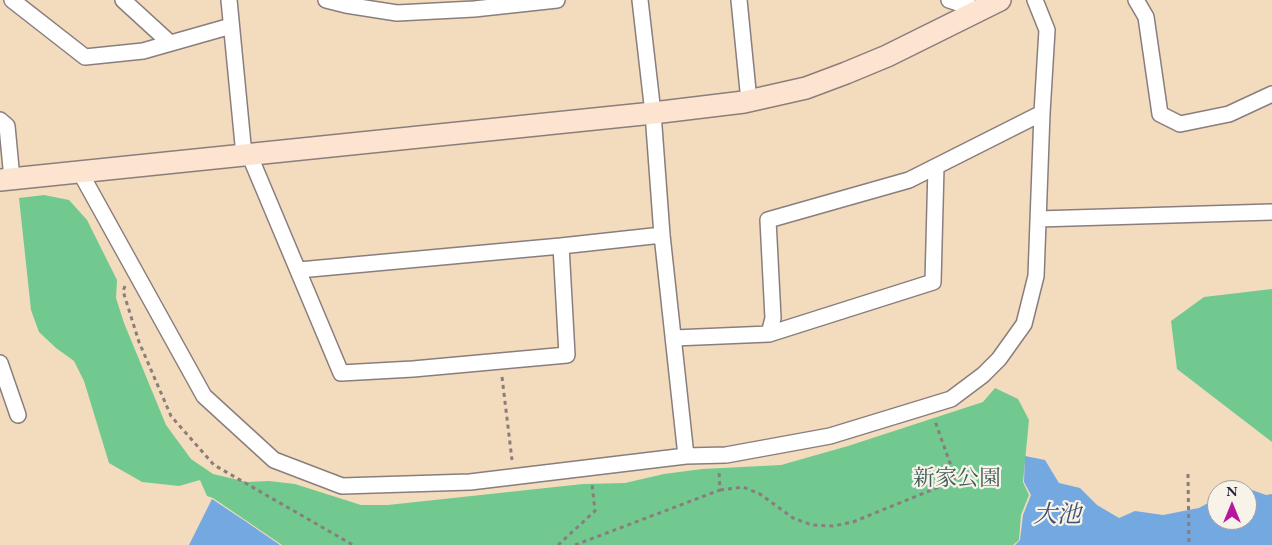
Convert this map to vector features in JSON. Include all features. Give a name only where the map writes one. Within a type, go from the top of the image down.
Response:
[{"type":"street","points":[[12,0],[85,57],[143,51],[231,26]]},
{"type":"street","points":[[123,0],[170,43]]},
{"type":"street","points":[[229,0],[246,155],[299,270],[341,373],[500,362],[568,355],[561,246]]},
{"type":"street","points":[[326,0],[397,13],[474,9],[524,2],[556,0]]},
{"type":"street","points":[[640,0],[653,114],[662,235],[686,456]]},
{"type":"street","points":[[739,0],[749,101]]},
{"type":"street","points":[[949,0],[980,10]]},
{"type":"street","points":[[0,120],[7,126],[6,180],[653,114],[749,101],[806,88],[887,56],[1000,0]]},
{"type":"street","points":[[80,172],[204,396],[274,460],[342,486],[470,482],[591,466],[686,456],[718,455],[830,436],[951,398],[983,375],[999,359],[1024,324],[1036,276],[1042,113],[1048,30],[1035,0]]},
{"type":"street","points":[[1136,0],[1146,17],[1160,114],[1180,124],[1229,114],[1272,94]]},
{"type":"street","points":[[769,334],[773,318],[768,220],[909,180],[1042,113]]},
{"type":"street","points":[[674,338],[769,334],[933,282],[936,167]]},
{"type":"street","points":[[1038,219],[1272,212]]},
{"type":"street","points":[[299,270],[662,235]]},
{"type":"street","points":[[0,363],[18,416]]},
{"type":"path","points":[[132,267],[123,291],[139,342],[171,416],[214,465],[353,545]]},
{"type":"path","points":[[500,362],[514,476]]},
{"type":"path","points":[[575,545],[720,490],[742,487],[760,494],[793,518],[812,525],[834,526],[854,522],[956,480],[929,405]]},
{"type":"path","points":[[718,455],[720,490]]},
{"type":"path","points":[[558,545],[595,511],[591,466]]},
{"type":"path","points":[[1188,474],[1189,545]]},
{"type":"green space","name":"新家公園","points":[[44,195],[69,200],[87,220],[117,280],[116,298],[124,323],[166,425],[191,459],[213,474],[247,482],[269,481],[295,484],[361,505],[388,505],[583,484],[625,483],[664,474],[702,469],[781,465],[848,446],[983,402],[995,388],[1018,399],[1029,420],[1023,482],[1029,495],[1021,515],[1019,540],[1013,545],[282,545],[213,498],[207,496],[200,480],[179,486],[142,482],[109,463],[84,381],[74,361],[39,332],[31,310],[19,198]]},
{"type":"green space","points":[[1272,289],[1272,442],[1177,369],[1171,321],[1204,297]]},
{"type":"water","name":"大池","points":[[1025,456],[1045,460],[1059,483],[1080,488],[1097,505],[1119,518],[1135,511],[1163,515],[1199,508],[1207,504],[1207,530],[1257,530],[1257,492],[1266,495],[1272,494],[1272,545],[1015,545],[1020,540],[1023,515],[1031,495],[1024,482]]},
{"type":"water","points":[[212,499],[245,521],[280,545],[189,545]]}]
